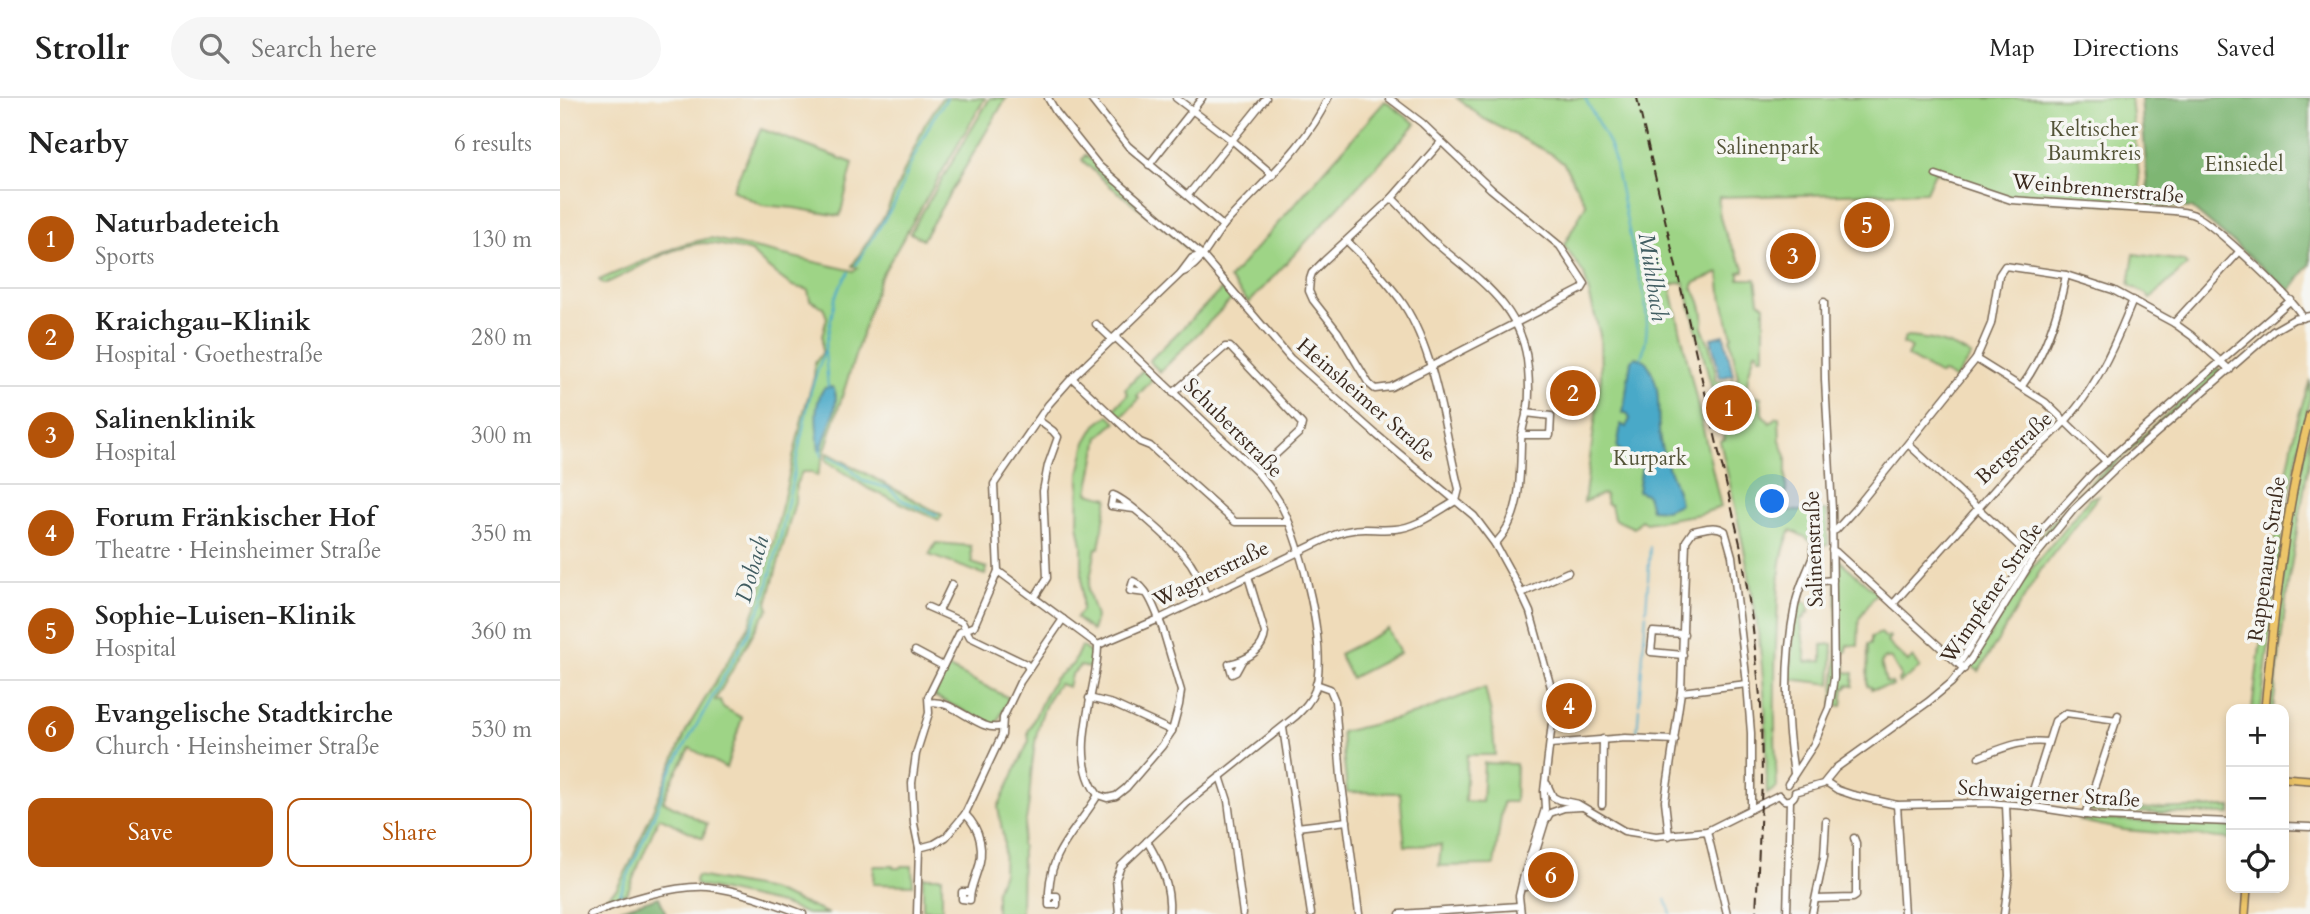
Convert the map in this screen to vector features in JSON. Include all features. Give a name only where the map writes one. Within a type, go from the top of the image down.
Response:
[{"type":"main road","name":"Rappenauer Straße","points":[[2266,704],[2278,589],[2292,498],[2310,414]]},
{"type":"main road","points":[[2289,778],[2310,780]]},
{"type":"main road","points":[[2245,914],[2247,893]]},
{"type":"street","name":"Heinsheimer Straße","points":[[1048,98],[1099,166],[1202,254],[1290,358],[1474,516],[1496,544],[1522,593],[1536,629],[1549,678],[1553,715],[1546,782],[1547,808],[1519,906]]},
{"type":"street","points":[[1090,98],[1128,146],[1223,226]]},
{"type":"street","points":[[1176,98],[1273,175]]},
{"type":"street","points":[[1149,165],[1202,98]]},
{"type":"street","points":[[1188,195],[1266,98]]},
{"type":"street","points":[[917,914],[919,848],[914,824],[912,775],[929,713],[928,697],[960,632],[974,626],[998,571],[994,484],[1038,420],[1072,378],[1180,274],[1198,263],[1223,226],[1273,175],[1309,131],[1328,98]]},
{"type":"street","points":[[1389,98],[1422,123],[1491,190],[1560,246],[1578,271],[1585,288],[1391,387],[1378,389],[1369,384],[1340,336],[1313,300],[1310,291],[1312,273],[1392,198],[1441,142]]},
{"type":"street","name":"Weinbrennerstraße","points":[[1936,175],[2005,200],[2183,212],[2194,215],[2239,252],[2308,318]]},
{"type":"street","points":[[1392,198],[1429,236],[1476,274],[1516,322],[1524,340],[1529,391],[1521,435],[1518,500],[1502,537],[1496,544]]},
{"type":"street","points":[[1347,241],[1376,268],[1405,307],[1422,341],[1459,489],[1456,501]]},
{"type":"street","points":[[2174,323],[2239,252]]},
{"type":"street","points":[[1832,531],[1855,509],[1976,359],[1990,324],[1999,275],[2005,266],[2066,275],[2094,283],[2133,300],[2174,323],[2230,370]]},
{"type":"street","points":[[2022,386],[2049,338],[2066,275]]},
{"type":"street","name":"Bergstraße","points":[[1893,604],[2021,460],[2067,422],[2090,392],[2106,364],[2133,300]]},
{"type":"street","name":"Wimpfener Straße","points":[[1795,792],[1826,782],[1836,768],[1928,702],[1961,667],[2028,554],[2092,474],[2291,300]]},
{"type":"street","name":"Salinenstraße","points":[[1788,784],[1814,744],[1829,708],[1834,678],[1824,302]]},
{"type":"street","name":"Wimpfener Straße","points":[[2028,554],[2123,462],[2273,331],[2294,319],[2308,318]]},
{"type":"street","name":"Schubertstraße","points":[[1096,324],[1257,472],[1274,494],[1288,522],[1307,578],[1318,639],[1316,684]]},
{"type":"street","points":[[1173,393],[1225,347],[1230,347],[1302,424],[1300,432],[1257,472]]},
{"type":"street","points":[[1976,359],[2049,405],[2107,462]]},
{"type":"street","points":[[1072,378],[1140,442],[1150,446],[1234,522],[1288,522]]},
{"type":"street","points":[[1521,435],[1550,435],[1551,416],[1526,413]]},
{"type":"street","points":[[1035,597],[1047,578],[1043,491],[1048,465],[1058,438],[1053,430],[1038,420]]},
{"type":"street","points":[[1908,444],[2028,554]]},
{"type":"street","name":"Wagnerstraße","points":[[1098,645],[1159,619],[1334,534],[1365,527],[1395,530],[1456,501]]},
{"type":"street","points":[[1134,509],[1185,556],[1196,571],[1206,595]]},
{"type":"street","points":[[1670,836],[1665,801],[1681,692],[1686,541],[1693,531],[1714,527],[1720,527],[1728,536],[1747,684],[1751,733],[1751,809]]},
{"type":"street","points":[[1794,773],[1788,679],[1795,607],[1813,556],[1813,548]]},
{"type":"street","points":[[1832,550],[1961,667]]},
{"type":"street","points":[[998,571],[1098,645],[1085,731],[1085,767],[1089,782],[1098,795],[1107,798],[1116,796],[1126,788],[1157,753],[1172,732],[1179,705],[1181,691],[1159,619],[1146,593]]},
{"type":"street","points":[[1522,593],[1568,572]]},
{"type":"street","points":[[1242,661],[1261,645],[1265,633],[1248,576]]},
{"type":"street","points":[[1803,583],[1833,580]]},
{"type":"street","points":[[939,611],[952,584]]},
{"type":"street","points":[[928,607],[962,622],[970,636],[1026,664],[1029,669]]},
{"type":"street","points":[[919,848],[946,837],[965,814],[1002,735],[1003,718],[1020,682],[1062,619]]},
{"type":"street","points":[[1683,655],[1651,652],[1653,632],[1684,634]]},
{"type":"street","points":[[915,651],[943,666]]},
{"type":"street","points":[[1119,914],[1116,879],[1121,866],[1186,803],[1283,728],[1310,701],[1316,684],[1330,690],[1333,695],[1359,914]]},
{"type":"street","points":[[1681,692],[1747,684]]},
{"type":"street","points":[[1089,698],[1113,705],[1172,732]]},
{"type":"street","points":[[929,703],[940,703],[993,728],[1002,726]]},
{"type":"street","points":[[2028,806],[2055,721],[2066,713],[2118,717],[2085,815]]},
{"type":"street","points":[[1283,728],[1311,914]]},
{"type":"street","points":[[1550,744],[1603,739],[1675,740]]},
{"type":"street","points":[[1602,805],[1603,739]]},
{"type":"street","points":[[1979,757],[2015,743],[2033,740],[2048,742]]},
{"type":"street","points":[[1220,776],[1228,801],[1243,914]]},
{"type":"street","points":[[1546,782],[1559,809]]},
{"type":"street","name":"Schwaigerner Straße","points":[[1826,782],[1853,795],[1897,805],[2028,806],[2085,815],[2226,822]]},
{"type":"street","points":[[1779,795],[1780,787],[1788,784],[1794,787],[1795,792],[1790,800],[1787,914]]},
{"type":"street","points":[[1048,896],[1049,877],[1055,856],[1098,795]]},
{"type":"street","points":[[1556,799],[1582,807],[1624,831],[1639,835],[1670,836],[1707,831],[1779,795]]},
{"type":"street","points":[[1779,795],[1784,800],[1790,800]]},
{"type":"street","points":[[1547,808],[1556,799]]},
{"type":"street","points":[[1897,805],[1904,914]]},
{"type":"street","points":[[2004,914],[2009,876],[2006,805]]},
{"type":"street","points":[[1547,808],[1582,807]]},
{"type":"street","points":[[965,814],[977,830],[981,853],[980,865],[970,892]]},
{"type":"street","points":[[1297,827],[1347,821]]},
{"type":"street","points":[[1812,914],[1824,857],[1826,821]]},
{"type":"street","points":[[2289,826],[2310,827]]},
{"type":"street","points":[[1707,831],[1727,914]]},
{"type":"street","points":[[1816,899],[1856,896],[1854,838]]},
{"type":"street","points":[[1147,841],[1162,865],[1169,892],[1169,914]]},
{"type":"street","name":"Heinsheimer Straße","points":[[1505,907],[1511,904],[1531,857]]},
{"type":"street","name":"Heinsheimer Straße","points":[[1519,906],[1526,864]]},
{"type":"street","points":[[590,914],[660,894],[705,887],[749,896],[803,914]]},
{"type":"street","points":[[1400,914],[1487,911],[1519,906],[1521,914]]},
{"type":"green space","points":[[942,98],[985,98],[879,280],[817,476],[811,472],[802,472],[796,484],[795,502],[767,603],[769,609],[715,700],[742,718],[726,768],[690,748],[663,801],[707,824],[703,838],[659,817],[627,893],[602,901],[617,888],[630,864],[687,729],[749,626],[777,527],[814,377],[815,363],[822,353],[822,336],[827,318],[823,307],[810,300],[808,290],[787,282],[752,252],[716,244],[691,245],[604,284],[599,280],[681,245],[710,238],[854,271],[858,268],[852,266],[886,213],[924,126]]},
{"type":"green space","points":[[990,98],[1006,98],[923,239],[910,233]]},
{"type":"green space","points":[[1457,98],[2131,98],[2142,206],[2008,198],[1935,172],[1926,192],[1719,197],[1722,225],[1744,267],[1744,271],[1739,272],[1739,279],[1756,279],[1759,301],[1764,305],[1764,357],[1759,357],[1758,351],[1755,352],[1747,389],[1751,400],[1756,396],[1761,397],[1762,414],[1770,423],[1779,417],[1780,440],[1786,456],[1786,511],[1827,511],[1828,545],[1815,545],[1791,530],[1783,552],[1775,662],[1777,787],[1767,794],[1765,705],[1753,598],[1720,441],[1725,439],[1684,282],[1670,285],[1721,507],[1700,514],[1646,523],[1641,520],[1634,528],[1614,519],[1611,505],[1607,504],[1605,495],[1584,502],[1601,377],[1600,335],[1584,274],[1564,245],[1586,204],[1564,164],[1552,154],[1484,119]],"holes":[[[1719,273],[1738,377],[1737,381],[1734,382],[1733,379],[1731,383],[1715,381],[1709,344],[1702,328],[1702,307],[1692,288],[1694,283]]]},
{"type":"green space","name":"Einsiedel","points":[[2141,98],[2310,98],[2310,264],[2290,291],[2192,208],[2149,206]]},
{"type":"green space","points":[[1385,101],[1416,124],[1249,303],[1229,279]]},
{"type":"green space","points":[[761,129],[853,163],[840,216],[762,205],[732,190]]},
{"type":"green space","points":[[1085,155],[1189,247],[1190,252],[1169,231],[1110,186],[1082,160]]},
{"type":"green space","points":[[2134,254],[2183,261],[2187,265],[2150,299],[2129,285]]},
{"type":"green space","points":[[1222,289],[1232,299],[1160,372],[1149,361]]},
{"type":"green space","points":[[1905,337],[1940,342],[1971,356],[1955,379],[1942,372],[1940,375],[1907,356],[1911,348],[1903,344]]},
{"type":"green space","points":[[2218,368],[2221,372],[2100,479],[2055,526],[2035,552],[2030,550],[2082,490]]},
{"type":"green space","points":[[1143,370],[1153,379],[1122,417],[1114,409],[1128,394],[1125,389]]},
{"type":"green space","points":[[2310,380],[2310,397],[2283,525],[2262,704],[2253,704],[2272,555],[2296,424]]},
{"type":"green space","points":[[1109,415],[1116,422],[1099,437],[1088,493],[1108,498],[1088,590],[1096,617],[1092,631],[1076,618],[1082,610],[1082,545],[1078,524],[1079,474],[1086,442],[1096,425]]},
{"type":"green space","points":[[2310,428],[2310,456],[2288,584],[2274,704],[2269,704],[2289,531]]},
{"type":"green space","points":[[827,453],[942,515],[939,520],[869,489],[826,461]]},
{"type":"green space","points":[[2099,495],[2042,568],[1979,671],[1971,666],[2031,569],[2090,498]]},
{"type":"green space","points":[[936,543],[971,546],[972,563],[987,568],[985,575],[929,555]]},
{"type":"green space","points":[[1838,559],[1877,593],[1859,619],[1858,646],[1847,645],[1847,651],[1843,653],[1845,672],[1854,673],[1853,686],[1847,685],[1847,688],[1844,688],[1842,706],[1833,705],[1838,645],[1835,565]]},
{"type":"green space","points":[[1798,601],[1808,603],[1809,613],[1805,613],[1805,618],[1801,618],[1806,662],[1822,661],[1822,645],[1833,644],[1831,684],[1790,679]]},
{"type":"green space","points":[[1388,629],[1400,653],[1351,678],[1339,654]]},
{"type":"green space","points":[[1881,633],[1886,638],[1890,637],[1887,642],[1908,662],[1913,657],[1920,668],[1899,683],[1901,676],[1891,659],[1885,658],[1881,663],[1886,682],[1892,683],[1893,686],[1871,689],[1867,686],[1868,644],[1871,644],[1871,637]]},
{"type":"green space","points":[[1081,646],[1093,655],[1090,668],[1080,666],[1071,675],[1068,687],[1059,684],[1044,708],[1039,723],[1021,844],[1021,914],[996,914],[996,891],[1003,872],[1004,842],[998,807],[1029,741],[1028,732],[1046,693],[1055,678],[1073,664]]},
{"type":"green space","points":[[947,667],[1009,698],[996,725],[934,696]]},
{"type":"green space","points":[[1485,687],[1492,719],[1495,755],[1467,755],[1465,801],[1482,802],[1484,763],[1516,764],[1515,802],[1503,802],[1494,865],[1439,866],[1441,845],[1405,846],[1400,793],[1347,792],[1341,732],[1416,714]]},
{"type":"green space","points":[[2226,807],[2226,814],[2089,812]]},
{"type":"green space","points":[[2087,818],[2226,827],[2226,839],[2124,830],[2080,821]]},
{"type":"green space","points":[[874,866],[912,866],[913,885],[873,884]]},
{"type":"green space","points":[[697,876],[770,890],[829,914],[807,914],[781,904],[696,885]]},
{"type":"green space","points":[[923,877],[942,877],[942,910],[923,910]]},
{"type":"green space","points":[[659,897],[666,914],[604,914]]},
{"type":"water","points":[[1724,335],[1733,375],[1720,378],[1711,338]]},
{"type":"water","points":[[1635,357],[1645,360],[1655,382],[1661,446],[1680,504],[1666,510],[1651,509],[1647,495],[1638,491],[1642,465],[1617,448],[1621,424],[1626,427],[1630,419],[1627,413],[1623,413],[1631,360]]},
{"type":"water","points":[[833,387],[836,394],[835,409],[822,449],[819,450],[816,418],[818,402],[824,388]]},
{"type":"waterway","name":"Dobach","points":[[856,265],[896,201],[932,120],[947,98]]},
{"type":"waterway","name":"Mühlbach","points":[[1585,98],[1614,159],[1643,292],[1647,326],[1641,358]]},
{"type":"waterway","name":"Dobach","points":[[620,894],[668,776],[763,602],[781,535],[811,390],[825,349],[835,299],[849,272]]},
{"type":"waterway","points":[[825,350],[828,387]]},
{"type":"waterway","points":[[820,449],[822,456]]},
{"type":"waterway","points":[[829,457],[847,466],[863,481],[888,488],[902,500],[937,515]]},
{"type":"waterway","name":"Mühlbach","points":[[1648,580],[1650,547]]},
{"type":"waterway","name":"Mühlbach","points":[[1646,610],[1648,583]]},
{"type":"waterway","name":"Mühlbach","points":[[1639,704],[1646,614]]},
{"type":"waterway","name":"Mühlbach","points":[[1637,735],[1639,708]]},
{"type":"waterway","name":"Mühlbach","points":[[1666,899],[1671,914]]},
{"type":"waterway","name":"Dobach","points":[[609,914],[611,910]]},
{"type":"railway","points":[[1637,98],[1741,548],[1752,620],[1761,706],[1762,780],[1756,914]]},
{"type":"place","name":"Sophie-Luisen-Klinik","points":[[1867,225]]},
{"type":"place","name":"Salinenklinik","points":[[1793,256]]},
{"type":"place","name":"Kraichgau-Klinik","points":[[1573,393]]},
{"type":"place","name":"Naturbadeteich","points":[[1729,408]]},
{"type":"place","name":"Forum Fränkischer Hof","points":[[1569,706]]},
{"type":"place","name":"Evangelische Stadtkirche","points":[[1551,875]]},
{"type":"park label","name":"Keltischer Baumkreis","points":[[2094,141]]},
{"type":"park label","name":"Salinenpark","points":[[1768,147]]},
{"type":"park label","name":"Kurpark","points":[[1650,458]]}]
